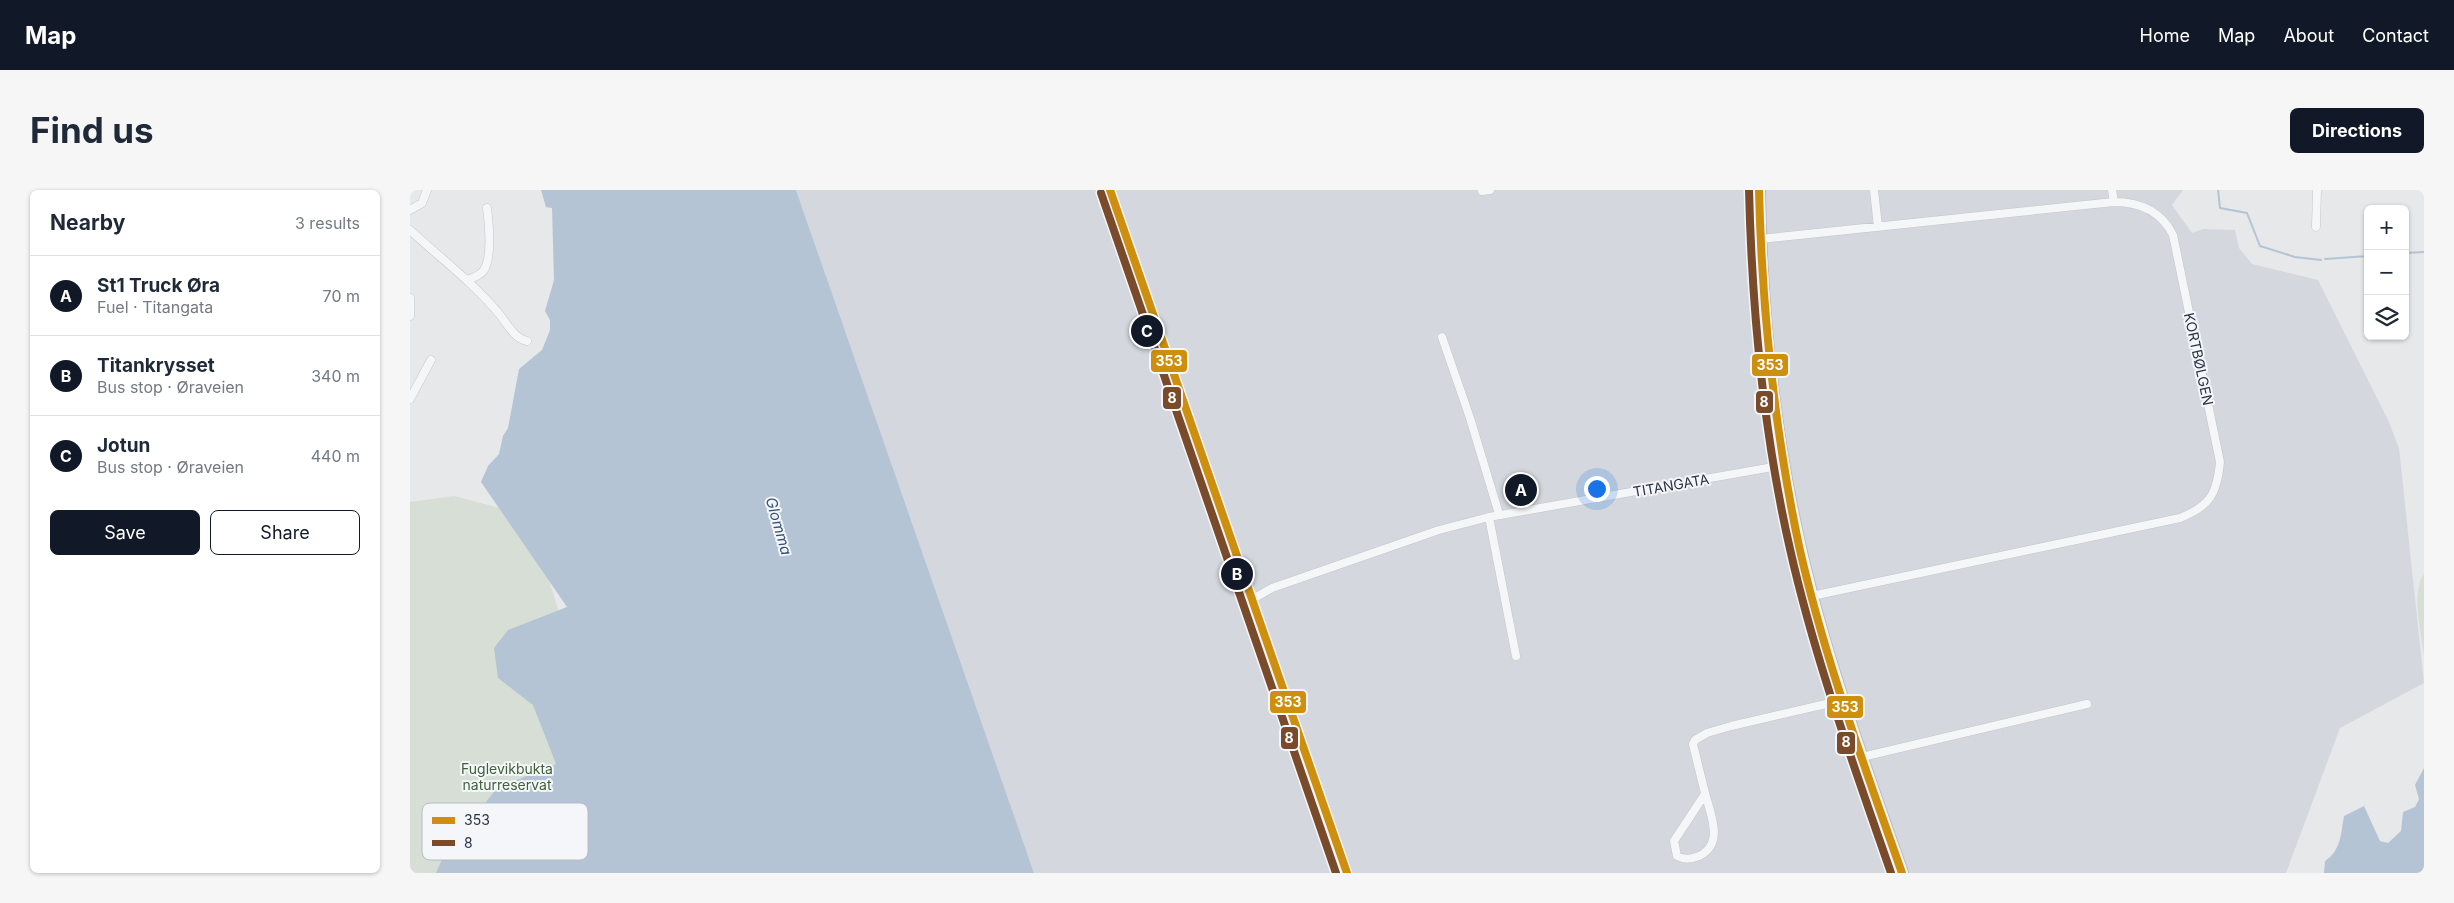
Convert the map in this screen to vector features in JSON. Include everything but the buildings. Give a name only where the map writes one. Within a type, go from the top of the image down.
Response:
[{"type":"highway","points":[[1759,190],[1764,306],[1784,466],[1812,596],[1843,700],[1902,873]]},
{"type":"street","points":[[410,210],[422,204],[427,190]]},
{"type":"street","points":[[1110,190],[1347,873]]},
{"type":"street","points":[[1874,190],[1878,228]]},
{"type":"street","points":[[2112,190],[2114,202]]},
{"type":"street","points":[[2316,227],[2317,190]]},
{"type":"street","name":"KORTBØLGEN","points":[[1760,239],[2114,202],[2137,204],[2148,208],[2164,220],[2173,235],[2220,462],[2215,490],[2206,505],[2180,518],[1812,596]]},
{"type":"street","points":[[467,280],[480,275],[484,270],[489,232],[487,208]]},
{"type":"street","points":[[410,230],[467,280],[498,312],[519,339],[527,341]]},
{"type":"street","points":[[410,298],[410,316]]},
{"type":"street","points":[[1442,337],[1500,514]]},
{"type":"street","points":[[410,400],[431,360]]},
{"type":"street","name":"TITANGATA","points":[[1253,599],[1272,588],[1400,543],[1500,514],[1784,466]]},
{"type":"street","points":[[1489,517],[1516,656]]},
{"type":"street","points":[[1705,794],[1674,841],[1677,856],[1681,858],[1696,857],[1710,848],[1714,825],[1693,744],[1696,738],[1731,726],[1843,700]]},
{"type":"street","points":[[1862,757],[2087,704]]},
{"type":"shaded area","points":[[796,190],[2183,190],[2172,205],[2192,233],[2203,229],[2235,230],[2239,248],[2252,264],[2318,280],[2388,420],[2399,448],[2424,683],[2340,728],[2286,873],[1034,873]]},
{"type":"green space","name":"Fuglevikbukta naturreservat","points":[[454,496],[530,516],[610,784],[714,873],[410,873],[410,502]]},
{"type":"green space","points":[[2424,574],[2424,655],[2417,602],[2420,582]]},
{"type":"water","name":"Glomma","points":[[541,190],[796,190],[1034,873],[436,873],[442,860],[588,860],[588,803],[485,803],[497,788],[556,764],[533,705],[498,678],[494,648],[508,630],[567,607],[481,482],[488,466],[499,454],[503,436],[508,428],[519,369],[542,350],[550,330],[550,320],[545,311],[554,280],[552,208],[546,207]]},
{"type":"water","points":[[2424,768],[2424,873],[2324,873],[2325,861],[2337,847],[2344,816],[2364,806],[2380,841],[2388,843],[2401,831],[2403,812],[2415,807],[2419,799],[2415,785]]},
{"type":"waterway","points":[[2218,190],[2220,208],[2247,213],[2260,246],[2295,257],[2321,260]]},
{"type":"waterway","points":[[2409,253],[2424,252]]},
{"type":"waterway","points":[[2325,259],[2364,256]]},
{"type":"transit line","name":"353","points":[[1110,190],[1347,873]]},
{"type":"transit line","name":"8","points":[[1749,190],[1753,281],[1760,371],[1773,460],[1790,549],[1823,672],[1891,873]]},
{"type":"transit line","name":"353","points":[[1759,190],[1763,280],[1771,369],[1790,502],[1799,546],[1820,629],[1859,751],[1902,873]]},
{"type":"transit line","name":"8","points":[[1101,193],[1336,873]]},
{"type":"place","name":"Jotun","points":[[1147,331]]},
{"type":"place","name":"St1 Truck Øra","points":[[1521,490]]},
{"type":"place","name":"Titankrysset","points":[[1237,574]]}]
